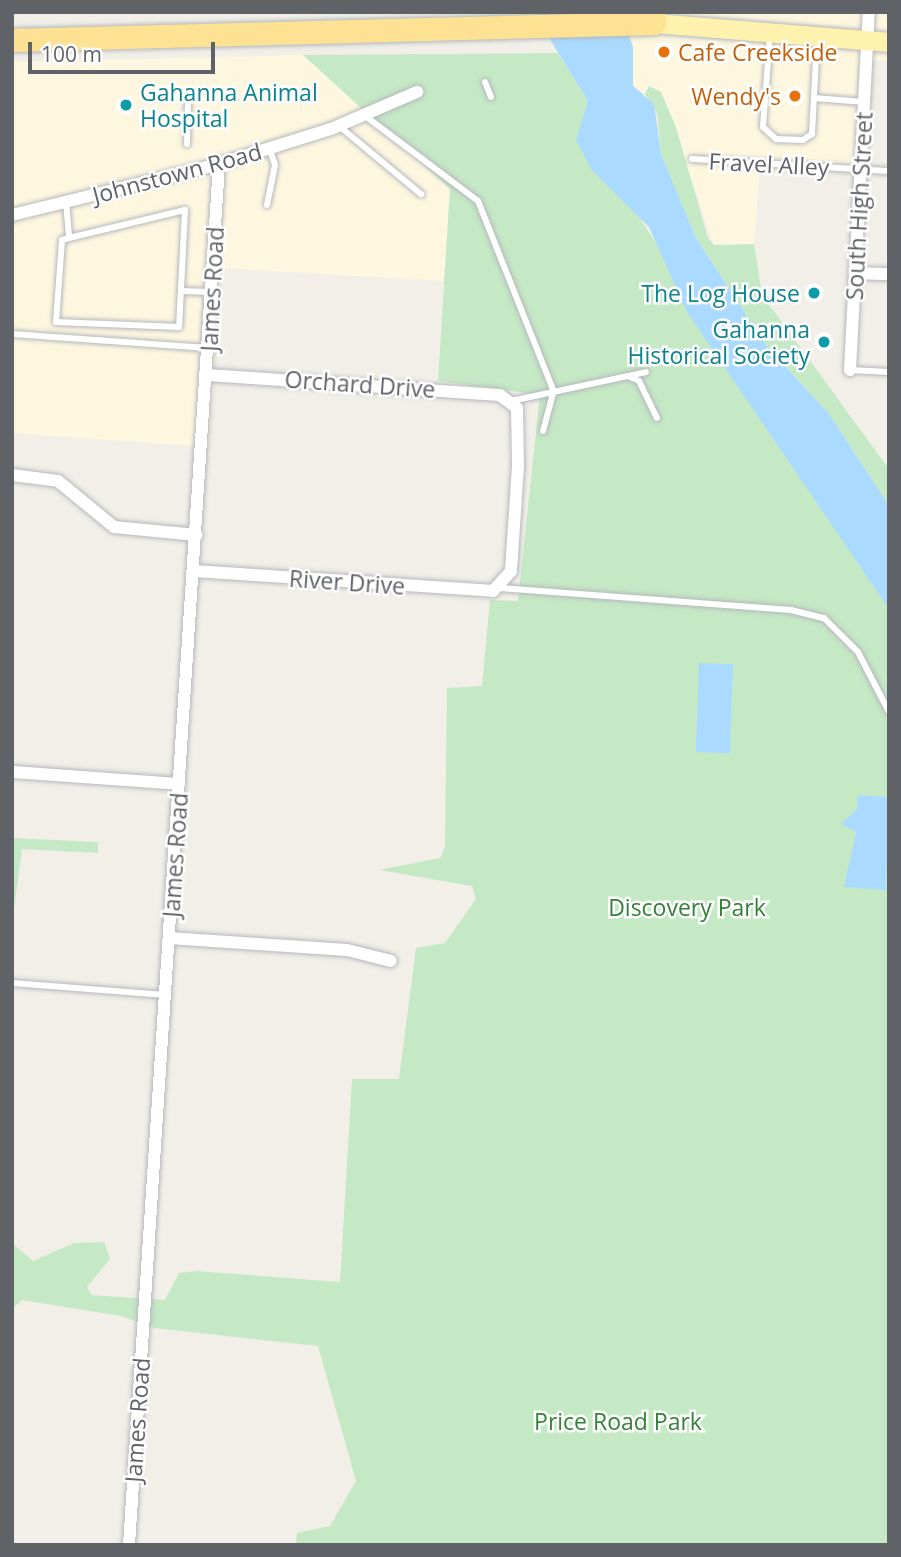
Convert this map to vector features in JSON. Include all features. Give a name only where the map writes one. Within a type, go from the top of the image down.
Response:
[{"type":"highway","points":[[12,40],[491,27],[649,19]]},
{"type":"main road","points":[[649,19],[817,38],[889,42]]},
{"type":"street","name":"South High Street","points":[[850,370],[869,12]]},
{"type":"street","name":"Johnstown Road","points":[[12,215],[219,164],[339,126],[417,92]]},
{"type":"street","name":"James Road","points":[[129,1545],[197,535],[219,164]]},
{"type":"street","points":[[855,272],[889,274]]},
{"type":"street","name":"Orchard Drive","points":[[207,375],[479,392],[511,401]]},
{"type":"street","points":[[500,588],[511,570],[518,465],[520,422],[511,401]]},
{"type":"street","points":[[12,475],[58,481],[114,527],[197,535]]},
{"type":"street","name":"River Drive","points":[[194,571],[500,588]]},
{"type":"street","points":[[12,772],[179,784]]},
{"type":"street","points":[[169,938],[347,950],[391,961]]},
{"type":"lane","points":[[771,33],[765,134],[809,139],[817,38]]},
{"type":"lane","points":[[485,82],[491,97]]},
{"type":"lane","points":[[814,98],[865,102]]},
{"type":"lane","points":[[187,144],[188,101]]},
{"type":"lane","points":[[364,115],[478,201],[554,392]]},
{"type":"lane","points":[[339,126],[421,194]]},
{"type":"lane","points":[[267,205],[275,165],[270,148]]},
{"type":"lane","name":"Fravel Alley","points":[[692,159],[889,171]]},
{"type":"lane","points":[[66,202],[69,238]]},
{"type":"lane","points":[[185,210],[179,327],[56,322],[62,240],[69,238],[185,210]]},
{"type":"lane","points":[[181,291],[212,292]]},
{"type":"lane","points":[[12,334],[208,348]]},
{"type":"lane","points":[[850,370],[889,372]]},
{"type":"lane","points":[[511,401],[646,372]]},
{"type":"lane","points":[[626,375],[639,381],[657,418]]},
{"type":"lane","points":[[543,431],[545,405],[554,392]]},
{"type":"lane","points":[[500,588],[791,610],[824,618],[858,652],[889,712]]},
{"type":"lane","points":[[12,983],[166,995]]},
{"type":"shaded area","points":[[622,12],[889,12],[889,61],[873,60],[865,173],[760,168],[754,244],[714,245],[661,92],[649,86],[645,94],[633,86],[633,47]]},
{"type":"shaded area","points":[[303,55],[450,189],[444,281],[221,268],[209,447],[12,433],[12,62]]},
{"type":"green space","points":[[558,53],[588,101],[640,218],[889,609],[889,1545],[296,1545],[297,1533],[330,1526],[356,1481],[318,1346],[154,1328],[121,1316],[22,1300],[12,1309],[12,1243],[33,1261],[74,1243],[104,1242],[110,1259],[87,1287],[92,1295],[165,1300],[179,1273],[197,1271],[340,1282],[352,1079],[399,1079],[416,948],[445,943],[476,899],[472,886],[379,870],[440,858],[445,847],[447,688],[482,686],[490,600],[518,601],[540,395],[438,381],[450,189],[303,55]]},
{"type":"green space","points":[[649,86],[661,92],[676,127],[708,238],[714,245],[754,244],[762,295],[889,469],[889,506],[829,414],[768,348],[696,238],[661,154],[657,113],[645,94]]},
{"type":"green space","points":[[12,838],[98,842],[98,853],[22,849],[12,924]]},
{"type":"water","points":[[533,12],[622,15],[633,47],[633,86],[654,104],[661,154],[696,238],[768,348],[829,414],[889,506],[889,609],[687,312],[649,227],[592,170],[576,140],[588,101]]},
{"type":"water","points":[[699,663],[733,664],[730,753],[696,752]]},
{"type":"water","points":[[858,795],[889,797],[886,890],[844,887],[856,832],[841,824],[857,809]]},
{"type":"place","name":"Cafe Creekside","points":[[664,52]]},
{"type":"place","name":"Wendy's","points":[[795,96]]},
{"type":"place","name":"Gahanna Animal Hospital","points":[[126,105]]},
{"type":"place","name":"The Log House","points":[[814,293]]},
{"type":"place","name":"Gahanna Historical Society","points":[[824,342]]},
{"type":"park label","name":"Discovery Park","points":[[687,907]]},
{"type":"park label","name":"Price Road Park","points":[[618,1421]]}]
